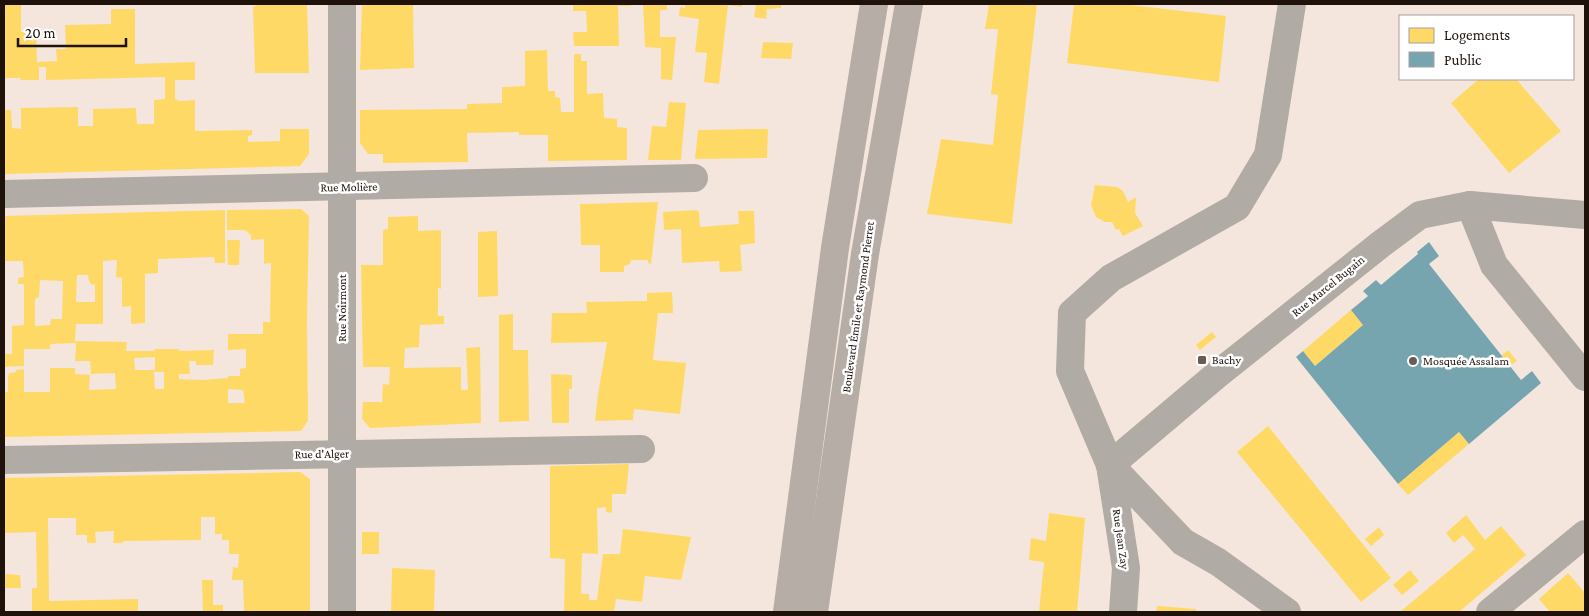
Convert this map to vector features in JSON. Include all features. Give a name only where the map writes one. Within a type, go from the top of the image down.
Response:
[{"type":"main road","points":[[787,612],[835,248],[874,4]]},
{"type":"main road","name":"Boulevard Émile et Raymond Pierret","points":[[814,612],[865,254],[909,5]]},
{"type":"street","name":"Rue Noirmont","points":[[342,4],[342,612]]},
{"type":"street","points":[[1287,612],[1218,562],[1183,542],[1110,465],[1070,371],[1072,313],[1112,278],[1237,206],[1268,155],[1292,4]]},
{"type":"street","name":"Rue Molière","points":[[4,194],[694,178]]},
{"type":"street","points":[[1470,205],[1494,265],[1585,378]]},
{"type":"street","name":"Rue Marcel Bugain","points":[[1110,465],[1219,373],[1420,215],[1470,205],[1585,215]]},
{"type":"street","name":"Rue d'Alger","points":[[4,460],[641,449]]},
{"type":"street","name":"Rue Jean Zay","points":[[1110,465],[1126,568],[1123,612]]},
{"type":"street","points":[[1490,612],[1585,534]]},
{"type":"building: Logements","points":[[4,4],[21,4],[21,32],[36,32],[37,62],[57,61],[56,49],[66,49],[65,25],[111,24],[111,9],[135,9],[135,64],[195,62],[195,80],[175,80],[175,99],[180,101],[195,100],[195,131],[252,130],[252,135],[248,136],[248,142],[280,141],[280,129],[309,129],[309,154],[300,166],[4,174],[4,110],[11,110],[12,128],[21,129],[21,108],[78,107],[78,126],[93,126],[93,109],[136,108],[137,124],[154,124],[154,100],[165,99],[165,77],[46,80],[46,67],[39,67],[39,80],[4,78]]},
{"type":"building: Logements","points":[[257,4],[307,4],[309,73],[255,73],[253,7]]},
{"type":"building: Logements","points":[[362,4],[413,4],[414,68],[360,70]]},
{"type":"building: Logements","points":[[573,4],[631,4],[631,6],[618,6],[619,46],[574,46],[573,32],[587,32],[586,11],[573,11]]},
{"type":"building: Logements","points":[[643,4],[667,4],[667,10],[660,10],[660,37],[676,37],[672,80],[661,79],[661,48],[645,47]]},
{"type":"building: Logements","points":[[685,4],[742,4],[742,7],[728,5],[719,84],[704,82],[707,53],[695,52],[699,19],[679,16],[680,7],[685,8]]},
{"type":"building: Logements","points":[[756,4],[781,4],[781,8],[767,9],[766,19],[754,17]]},
{"type":"building: Logements","points":[[989,4],[1037,4],[1012,224],[927,214],[941,139],[993,145],[998,95],[991,94],[998,29],[985,29]]},
{"type":"building: Logements","points":[[1074,4],[1122,4],[1226,16],[1219,82],[1067,63]]},
{"type":"building: Logements","points":[[763,42],[793,43],[791,59],[761,58]]},
{"type":"building: Logements","points":[[547,50],[548,91],[555,91],[555,97],[560,98],[561,112],[574,112],[574,54],[581,54],[581,61],[587,61],[587,94],[603,93],[604,118],[617,119],[617,127],[627,128],[627,160],[548,161],[548,135],[519,135],[519,132],[467,133],[468,162],[383,163],[383,154],[368,154],[360,143],[360,110],[467,109],[467,104],[502,103],[502,87],[525,86],[525,51]]},
{"type":"building: Logements","points":[[1478,80],[1517,80],[1561,131],[1509,173],[1451,103]]},
{"type":"building: Logements","points":[[669,102],[686,103],[681,160],[648,160],[652,126],[666,127]]},
{"type":"building: Logements","points":[[768,129],[767,158],[695,159],[698,130]]},
{"type":"building: Logements","points":[[1095,185],[1117,187],[1123,191],[1128,202],[1136,197],[1135,213],[1143,226],[1123,236],[1119,229],[1116,230],[1112,222],[1105,222],[1096,217],[1091,205]]},
{"type":"building: Logements","points":[[658,202],[651,264],[648,263],[648,260],[631,260],[630,264],[624,266],[624,272],[600,272],[600,245],[581,245],[580,204]]},
{"type":"building: Logements","points":[[301,209],[309,216],[308,421],[301,431],[4,437],[4,392],[8,392],[8,376],[10,373],[16,372],[16,370],[24,369],[24,392],[50,392],[50,368],[75,368],[75,374],[90,375],[89,390],[116,389],[115,373],[91,374],[90,361],[75,361],[76,343],[50,344],[50,349],[24,349],[24,366],[4,367],[4,354],[12,354],[12,326],[24,325],[24,284],[18,284],[18,278],[24,277],[23,261],[4,261],[4,216],[225,210],[225,263],[215,263],[214,257],[158,259],[158,273],[145,274],[145,323],[131,324],[131,306],[122,307],[122,278],[116,277],[117,260],[103,261],[103,324],[76,324],[75,341],[127,342],[126,351],[154,351],[155,349],[179,349],[179,351],[214,350],[213,365],[196,365],[196,361],[189,361],[190,374],[179,374],[179,379],[203,380],[240,376],[240,369],[246,368],[246,349],[228,350],[228,334],[263,334],[263,322],[270,322],[271,263],[264,264],[264,239],[251,240],[251,235],[245,230],[227,230],[227,210]],"holes":[[[77,275],[88,275],[92,285],[95,284],[95,302],[76,302]],[[40,280],[63,281],[62,319],[51,319],[50,325],[35,326],[35,299],[39,297]],[[155,357],[155,370],[135,370],[134,358]],[[154,372],[164,372],[164,389],[155,389]],[[228,389],[243,390],[245,403],[228,403]]]},
{"type":"building: Logements","points":[[697,210],[699,212],[700,227],[739,224],[738,211],[754,211],[755,243],[740,245],[742,271],[720,272],[719,261],[682,263],[681,229],[664,230],[663,212]]},
{"type":"building: Logements","points":[[418,216],[418,231],[441,230],[441,289],[438,288],[438,316],[444,316],[444,324],[420,325],[419,347],[405,348],[404,368],[461,367],[461,390],[468,390],[466,348],[480,347],[481,423],[370,428],[362,419],[363,402],[382,402],[383,384],[389,385],[390,367],[363,367],[361,265],[383,265],[383,230],[388,229],[388,217]]},
{"type":"building: Logements","points":[[497,231],[498,296],[478,297],[478,232]]},
{"type":"building: Logements","points":[[227,240],[240,240],[239,265],[228,265]]},
{"type":"building: Logements","points":[[672,292],[673,313],[658,313],[653,360],[686,363],[680,414],[634,409],[633,420],[595,421],[607,342],[551,343],[552,313],[587,313],[586,302],[647,301],[647,293]]},
{"type":"building: Logements","points":[[1351,310],[1363,325],[1315,366],[1303,351]]},
{"type":"building: Logements","points":[[513,314],[513,350],[528,350],[529,421],[499,422],[499,315]]},
{"type":"building: Logements","points":[[1212,332],[1216,337],[1200,350],[1196,345]]},
{"type":"building: Logements","points":[[1508,350],[1517,361],[1510,366],[1502,355]]},
{"type":"building: Logements","points":[[551,374],[572,375],[572,389],[569,389],[569,423],[552,423]]},
{"type":"building: Logements","points":[[1268,426],[1391,578],[1361,602],[1237,452]]},
{"type":"building: Logements","points":[[1459,432],[1469,444],[1408,495],[1398,484]]},
{"type":"building: Logements","points":[[629,464],[626,494],[612,494],[612,513],[606,512],[606,507],[597,508],[598,554],[582,553],[581,594],[589,594],[589,600],[597,600],[603,554],[620,554],[623,529],[691,537],[681,580],[645,576],[642,602],[616,599],[614,612],[564,612],[565,559],[550,558],[550,466]]},
{"type":"building: Logements","points":[[300,472],[310,479],[310,612],[244,612],[243,580],[232,580],[233,567],[238,568],[239,554],[229,554],[229,540],[222,540],[222,534],[215,534],[215,517],[201,517],[201,540],[123,541],[123,543],[113,543],[114,531],[95,532],[96,543],[87,543],[87,535],[76,535],[76,518],[48,518],[49,601],[138,599],[138,612],[32,612],[32,588],[37,588],[36,532],[4,533],[4,478]]},
{"type":"building: Logements","points":[[1049,513],[1085,518],[1077,612],[1039,612],[1044,562],[1029,560],[1031,538],[1046,541]]},
{"type":"building: Logements","points":[[1466,515],[1485,540],[1501,526],[1526,555],[1459,612],[1400,612],[1475,549],[1463,535],[1454,543],[1446,533]]},
{"type":"building: Logements","points":[[1379,527],[1384,535],[1371,546],[1365,539]]},
{"type":"building: Logements","points":[[362,532],[379,532],[379,554],[362,554]]},
{"type":"building: Logements","points":[[392,568],[435,570],[434,612],[391,612]]},
{"type":"building: Logements","points":[[1410,570],[1419,581],[1402,595],[1393,585]]},
{"type":"building: Logements","points":[[1568,573],[1585,593],[1585,612],[1550,612],[1539,599]]},
{"type":"building: Logements","points":[[4,574],[20,575],[21,588],[4,588]]},
{"type":"building: Logements","points":[[202,580],[213,580],[213,605],[223,605],[223,612],[203,612]]},
{"type":"building: Logements","points":[[1157,606],[1196,609],[1196,612],[1156,612]]},
{"type":"building: Public","name":"Mosquée Assalam","points":[[1429,242],[1439,256],[1429,264],[1521,380],[1532,371],[1541,383],[1469,444],[1459,432],[1398,484],[1296,357],[1303,351],[1315,366],[1363,325],[1351,310],[1368,296],[1363,291],[1376,280],[1381,285],[1418,254],[1417,252]]},
{"type":"place","name":"Bachy","points":[[1202,360]]},
{"type":"place","name":"Mosquée Assalam","points":[[1413,361]]}]
